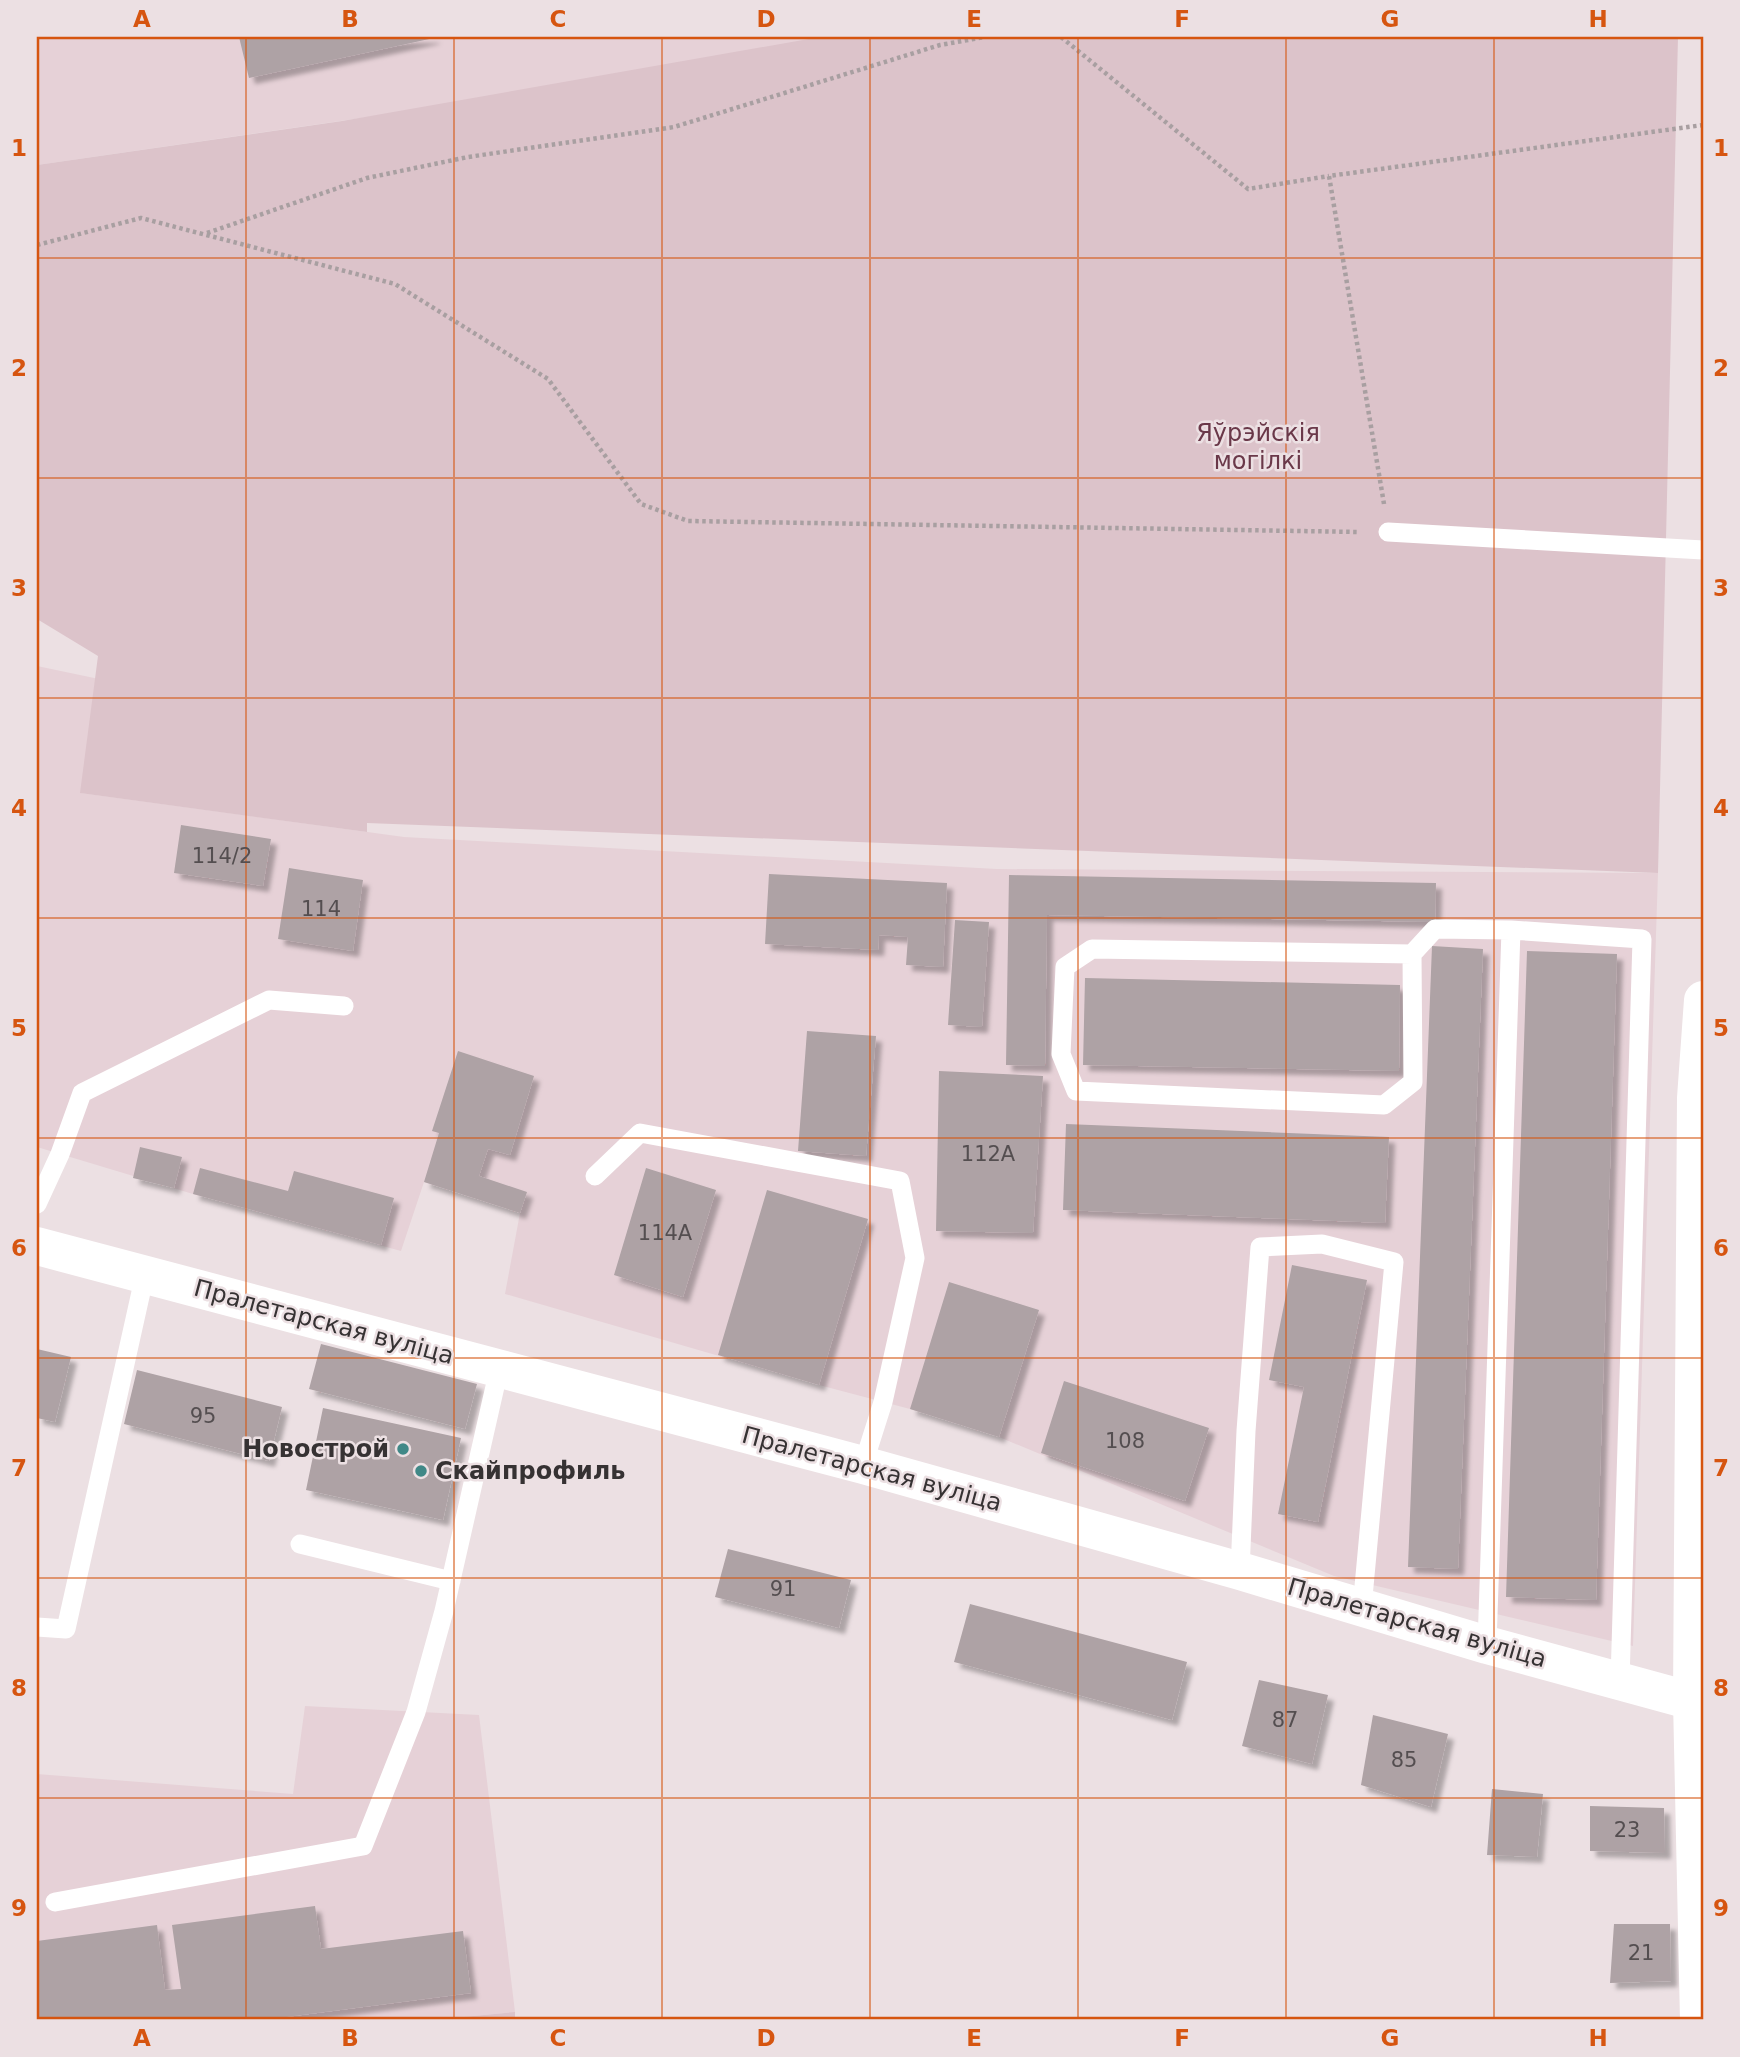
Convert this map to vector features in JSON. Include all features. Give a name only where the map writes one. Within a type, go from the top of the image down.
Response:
[{"type":"street","points":[[1699,2020],[1697,1702],[1700,1098],[1703,1000]]},
{"type":"street","name":"Пралетарская вуліца","points":[[37,1246],[863,1465],[1240,1571],[1487,1645],[1697,1702]]},
{"type":"lane","points":[[1388,533],[1703,550]]},
{"type":"lane","points":[[1412,954],[1092,949],[1065,967],[1061,1054],[1076,1091],[1384,1105],[1413,1082],[1412,954],[1435,929],[1511,930],[1642,939],[1620,1681]]},
{"type":"lane","points":[[1487,1645],[1511,930]]},
{"type":"lane","points":[[37,1204],[60,1154],[82,1093],[269,1000],[344,1006]]},
{"type":"lane","points":[[595,1176],[640,1133],[900,1181],[915,1258],[883,1402],[863,1465]]},
{"type":"lane","points":[[1240,1571],[1261,1247],[1322,1244],[1394,1262],[1362,1608]]},
{"type":"lane","points":[[37,1627],[66,1629],[145,1274]]},
{"type":"lane","points":[[55,1902],[363,1846],[416,1712],[451,1581],[499,1369]]},
{"type":"lane","points":[[300,1544],[451,1581]]},
{"type":"path","points":[[205,233],[367,178],[468,157],[674,127],[940,45],[985,37]]},
{"type":"path","points":[[1061,37],[1248,189],[1703,125]]},
{"type":"path","points":[[37,245],[141,218],[395,284],[548,379],[641,504],[688,521],[1388,533],[1329,176]]},
{"type":"shaded area","points":[[37,37],[864,37],[659,75],[37,165]]},
{"type":"shaded area","points":[[37,666],[99,679],[81,793],[404,837],[997,869],[1658,873],[1633,1646],[1334,1576],[999,1437],[910,1409],[505,1294],[520,1213],[424,1182],[401,1251],[193,1194],[37,1147]]},
{"type":"shaded area","points":[[305,1706],[479,1715],[515,2012],[432,2020],[37,2020],[37,1774],[293,1794]]},
{"type":"green space","name":"Яўрэйскія могілкі","points":[[820,37],[1678,37],[1658,873],[367,823],[367,832],[80,793],[98,656],[37,619],[37,165],[342,121]]},
{"type":"green space","points":[[514,2012],[515,2020],[432,2020]]},
{"type":"building","points":[[239,37],[434,37],[434,38],[249,78]]},
{"type":"building","points":[[181,825],[271,839],[263,886],[174,873]]},
{"type":"building","points":[[289,868],[363,880],[353,951],[278,939]]},
{"type":"building","points":[[769,874],[947,883],[943,967],[906,965],[908,937],[879,935],[878,950],[765,944]]},
{"type":"building","points":[[1009,875],[1436,883],[1435,922],[1047,915],[1045,1066],[1006,1065]]},
{"type":"building","points":[[955,920],[989,922],[982,1027],[948,1025]]},
{"type":"building","points":[[1432,946],[1483,949],[1458,1569],[1408,1567]]},
{"type":"building","points":[[1527,951],[1617,954],[1596,1600],[1506,1597]]},
{"type":"building","points":[[1085,978],[1400,985],[1399,1071],[1083,1065]]},
{"type":"building","points":[[807,1031],[876,1036],[866,1156],[798,1151]]},
{"type":"building","points":[[458,1051],[534,1076],[510,1155],[488,1149],[479,1176],[527,1192],[520,1213],[424,1182],[439,1133],[432,1131]]},
{"type":"building","points":[[939,1071],[1043,1076],[1033,1233],[936,1231]]},
{"type":"building","points":[[1066,1124],[1389,1137],[1385,1223],[1063,1210]]},
{"type":"building","points":[[140,1147],[182,1157],[174,1188],[133,1178]]},
{"type":"building","points":[[200,1168],[288,1191],[294,1171],[394,1198],[381,1245],[193,1194]]},
{"type":"building","points":[[646,1168],[716,1190],[683,1297],[614,1275]]},
{"type":"building","points":[[767,1190],[868,1219],[819,1385],[718,1355]]},
{"type":"building","points":[[1292,1265],[1367,1280],[1318,1522],[1278,1514],[1304,1387],[1269,1380]]},
{"type":"building","points":[[949,1282],[1039,1310],[999,1437],[910,1409]]},
{"type":"building","points":[[321,1344],[477,1384],[465,1429],[309,1389]]},
{"type":"building","points":[[37,1349],[71,1357],[55,1422],[37,1418]]},
{"type":"building","points":[[137,1370],[282,1407],[269,1461],[124,1424]]},
{"type":"building","points":[[1064,1381],[1209,1428],[1185,1501],[1041,1453]]},
{"type":"building","points":[[323,1408],[461,1438],[443,1520],[306,1490]]},
{"type":"building","points":[[728,1549],[851,1580],[839,1628],[715,1597]]},
{"type":"building","points":[[970,1604],[1187,1662],[1172,1720],[954,1662]]},
{"type":"building","points":[[1259,1680],[1328,1695],[1312,1764],[1242,1746]]},
{"type":"building","points":[[1373,1715],[1448,1734],[1431,1807],[1361,1785]]},
{"type":"building","points":[[1492,1789],[1543,1794],[1537,1857],[1487,1855]]},
{"type":"building","points":[[1590,1806],[1664,1808],[1665,1853],[1590,1851]]},
{"type":"building","points":[[315,1906],[321,1949],[463,1931],[471,1993],[263,2020],[37,2020],[37,1941],[157,1925],[165,1990],[181,1989],[172,1925]]},
{"type":"building","points":[[1614,1924],[1670,1924],[1671,1981],[1610,1983]]},
{"type":"place","name":"Новострой","points":[[403,1449]]},
{"type":"place","name":"Скайпрофиль","points":[[421,1471]]}]
